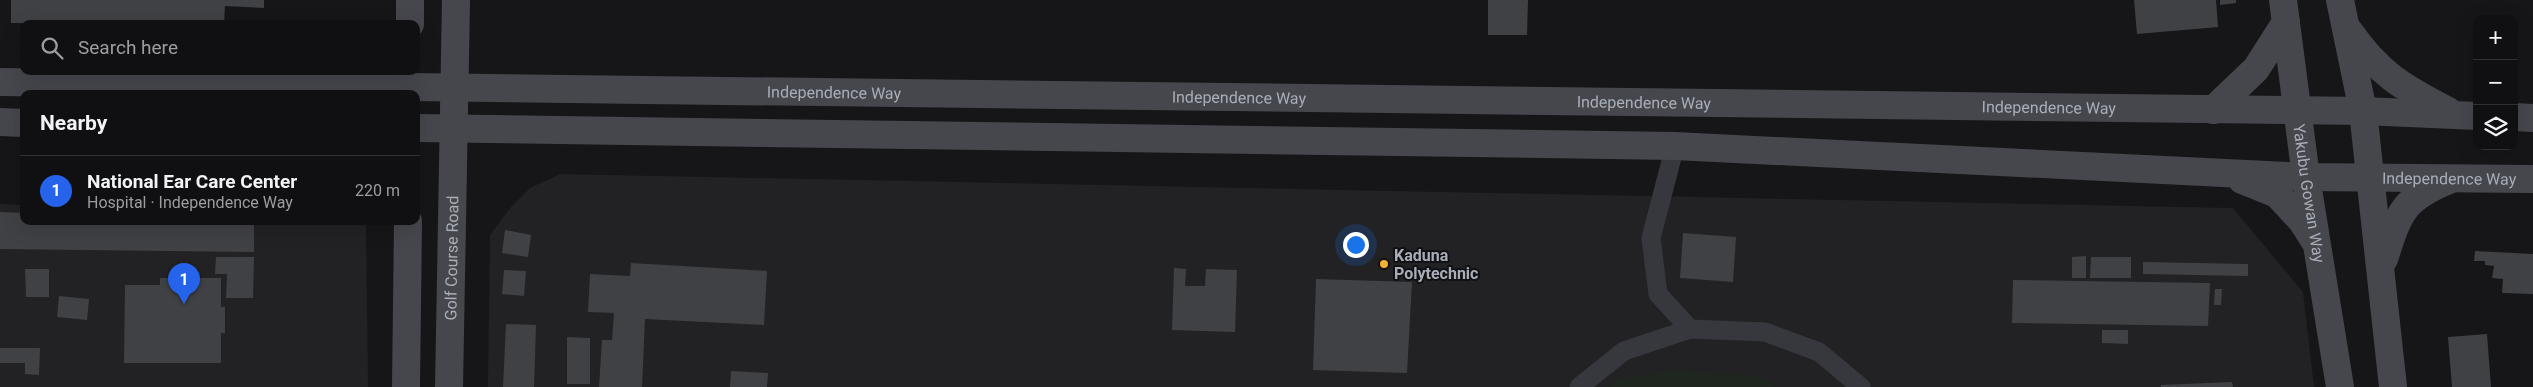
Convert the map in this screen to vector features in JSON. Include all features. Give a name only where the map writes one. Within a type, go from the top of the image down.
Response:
[{"type":"main road","points":[[410,0],[410,20]]},
{"type":"main road","name":"Golf Course Road","points":[[450,387],[456,0]]},
{"type":"main road","points":[[2213,110],[2256,69],[2284,11]]},
{"type":"main road","name":"Yakubu Gowan Way","points":[[2284,11],[2306,177],[2340,387]]},
{"type":"main road","points":[[2342,11],[2364,111],[2393,387]]},
{"type":"main road","points":[[2342,11],[2366,56],[2403,88],[2466,115]]},
{"type":"main road","name":"Independence Way","points":[[0,82],[409,84],[454,88],[2298,112],[2364,111],[2466,115]]},
{"type":"main road","points":[[2518,118],[2533,118]]},
{"type":"main road","points":[[0,122],[20,122]]},
{"type":"main road","name":"Independence Way","points":[[420,128],[1675,146],[2306,177],[2371,176],[2533,180]]},
{"type":"main road","points":[[2222,172],[2277,194],[2302,222],[2317,244]]},
{"type":"main road","points":[[2381,268],[2398,217],[2422,191],[2455,178]]},
{"type":"main road","points":[[406,387],[408,225]]},
{"type":"lane","points":[[1675,146],[1651,238],[1658,294],[1690,329]]},
{"type":"lane","points":[[1579,387],[1624,352],[1690,329],[1765,332],[1819,352],[1861,387]]},
{"type":"shaded area","name":"Kaduna Polytechnic","points":[[560,174],[2233,208],[2303,292],[2314,387],[488,387],[490,235],[511,207],[530,188]]},
{"type":"shaded area","points":[[0,204],[20,205],[20,225],[366,225],[368,387],[0,387]]},
{"type":"shaded area","points":[[1675,370],[1764,377],[1775,387],[1611,387],[1619,379]]},
{"type":"building","points":[[11,0],[264,0],[264,8],[225,6],[224,20],[20,20],[20,23],[11,23]]},
{"type":"building","points":[[1488,0],[1528,0],[1527,35],[1488,35]]},
{"type":"building","points":[[2134,0],[2216,0],[2218,27],[2137,34]]},
{"type":"building","points":[[2220,0],[2236,0],[2236,3],[2220,5]]},
{"type":"building","points":[[0,212],[20,213],[20,225],[254,225],[254,252],[0,249]]},
{"type":"building","points":[[505,230],[531,235],[528,257],[502,253]]},
{"type":"building","points":[[1683,233],[1736,237],[1733,282],[1680,278]]},
{"type":"building","points":[[2475,251],[2533,254],[2533,294],[2502,293],[2503,279],[2492,278],[2494,266],[2485,265],[2485,261],[2474,261]]},
{"type":"building","points":[[2086,256],[2086,278],[2072,278],[2072,257]]},
{"type":"building","points":[[216,257],[254,257],[253,298],[226,298],[227,274],[215,274]]},
{"type":"building","points":[[2091,257],[2131,257],[2131,278],[2090,278]]},
{"type":"building","points":[[2143,262],[2248,264],[2248,276],[2143,274]]},
{"type":"building","points":[[631,263],[767,271],[764,325],[645,319],[642,387],[599,387],[602,340],[612,340],[614,313],[588,312],[590,274],[630,276]]},
{"type":"building","points":[[1174,268],[1186,269],[1185,286],[1205,286],[1206,269],[1237,270],[1235,332],[1172,330]]},
{"type":"building","points":[[25,269],[49,269],[49,297],[26,297]]},
{"type":"building","points":[[504,270],[526,271],[524,296],[502,294]]},
{"type":"building","points":[[160,278],[221,278],[221,307],[225,307],[225,333],[221,333],[221,363],[124,363],[125,285],[160,285]]},
{"type":"building","points":[[1316,279],[1412,282],[1407,373],[1313,370]]},
{"type":"building","points":[[2013,280],[2210,283],[2208,326],[2012,323]]},
{"type":"building","points":[[2215,289],[2222,289],[2221,305],[2214,305]]},
{"type":"building","points":[[59,296],[89,299],[87,320],[57,317]]},
{"type":"building","points":[[506,324],[536,325],[534,387],[503,387]]},
{"type":"building","points":[[2102,330],[2128,330],[2128,344],[2102,343]]},
{"type":"building","points":[[2487,334],[2491,387],[2452,387],[2448,337]]},
{"type":"building","points":[[567,337],[590,338],[590,384],[567,384]]},
{"type":"building","points":[[0,348],[40,348],[39,375],[25,374],[25,363],[0,363]]},
{"type":"building","points":[[731,371],[768,373],[767,387],[730,387]]},
{"type":"building","points":[[2232,382],[2233,387],[2161,387],[2161,385]]},
{"type":"place","name":"Kaduna Polytechnic","points":[[1384,264]]},
{"type":"place","name":"National Ear Care Center","points":[[184,304]]}]
